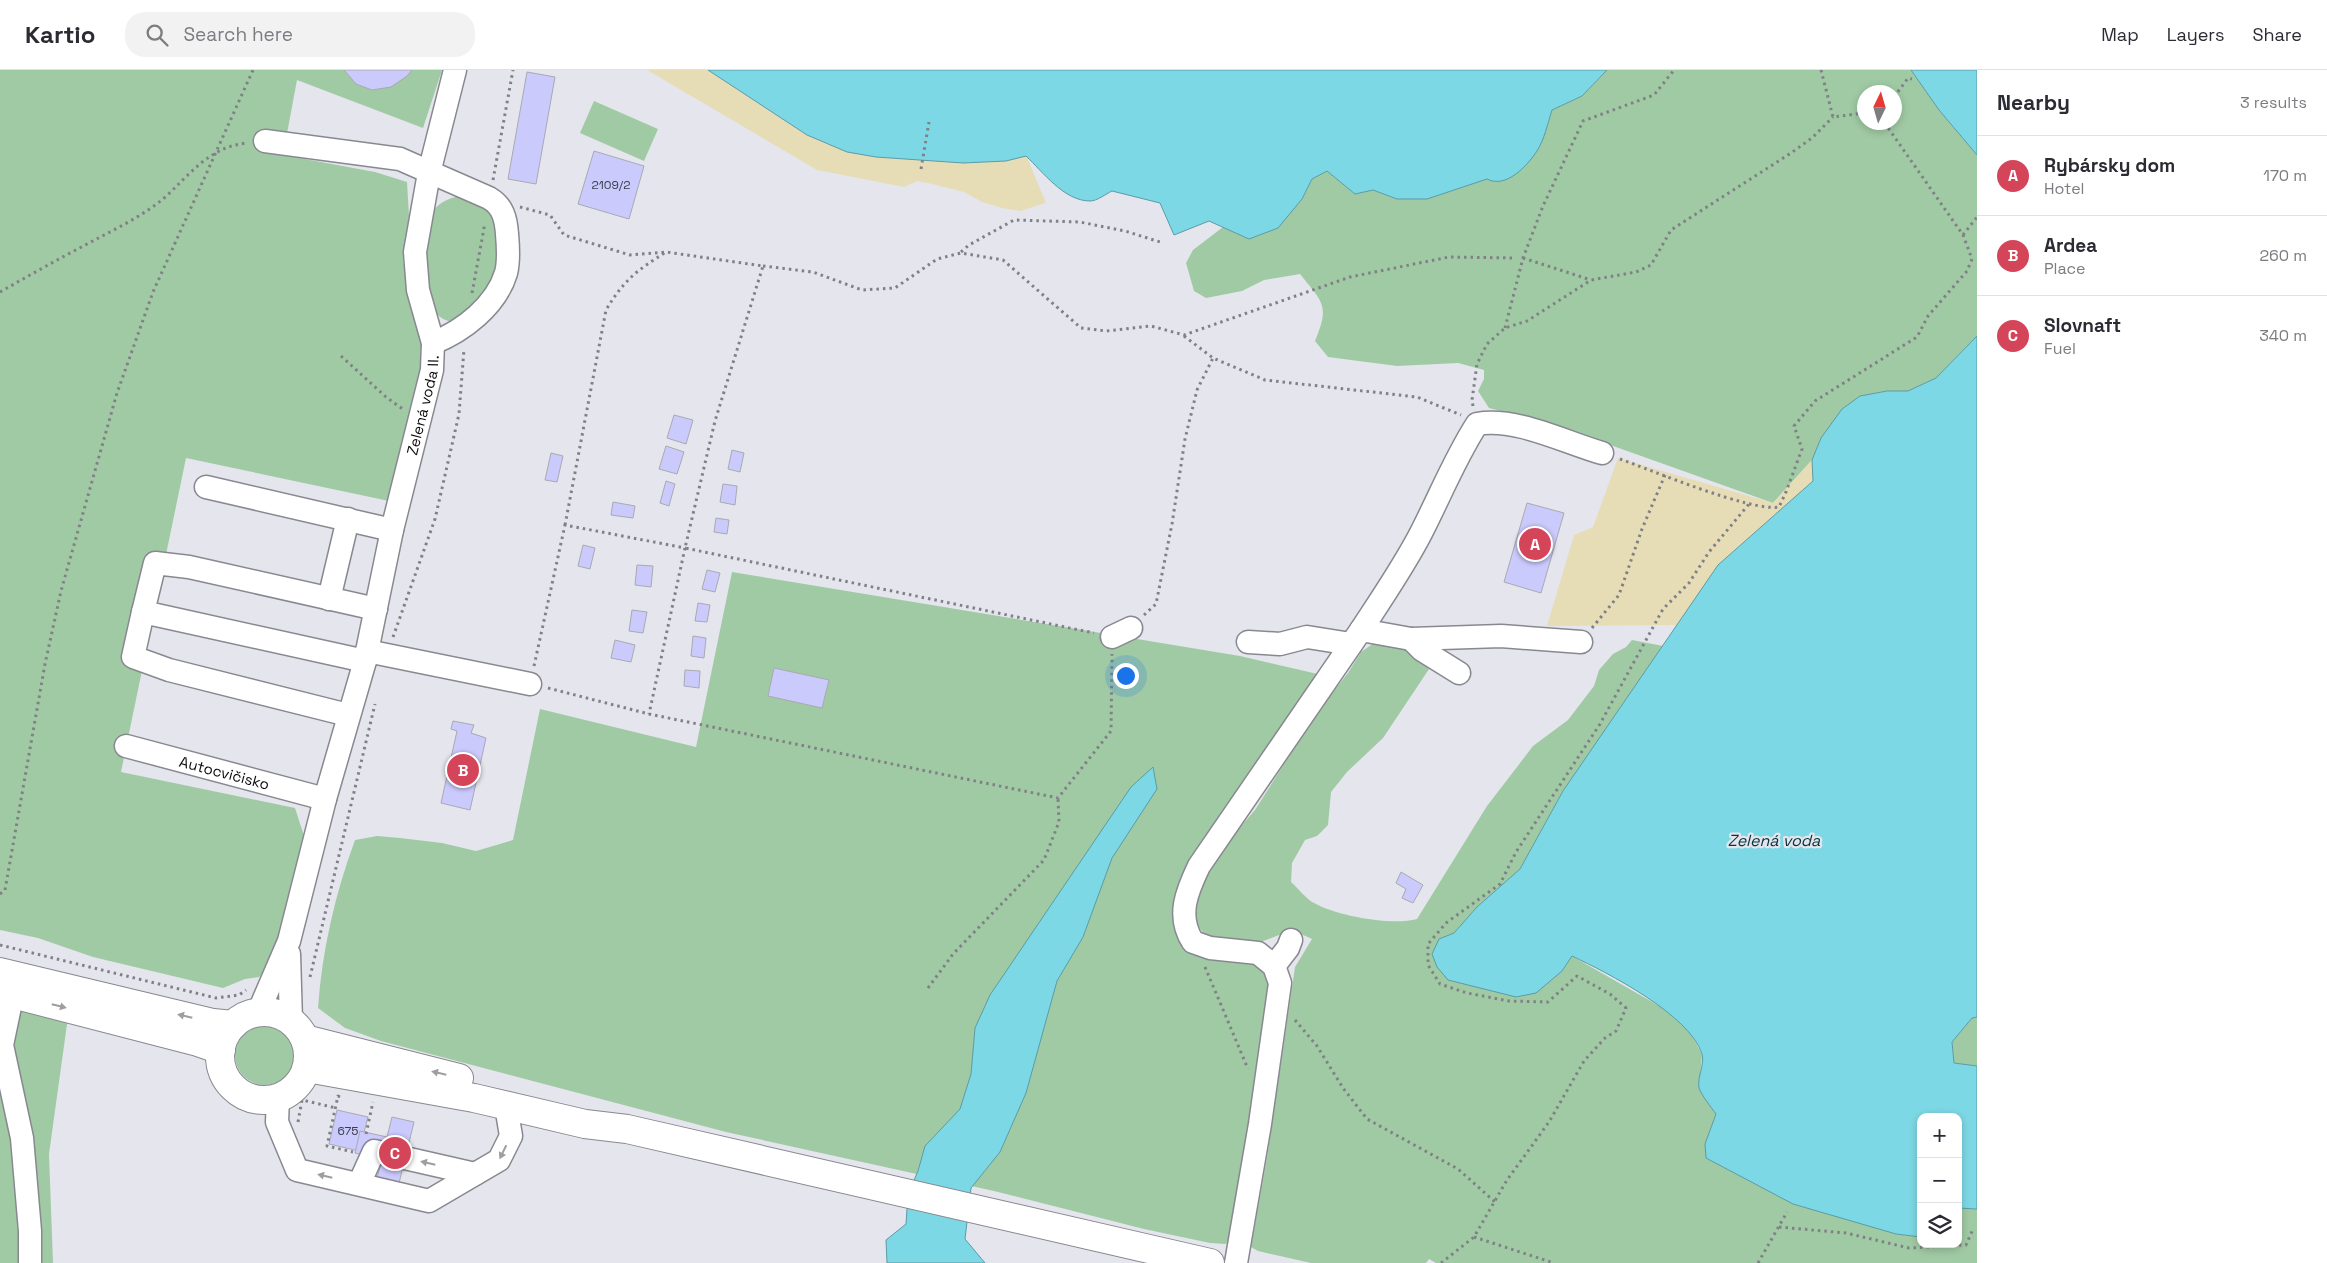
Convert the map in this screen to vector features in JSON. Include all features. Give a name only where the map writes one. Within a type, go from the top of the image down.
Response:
[{"type":"main road","points":[[7,983],[233,1026]]},
{"type":"main road","points":[[7,983],[221,1050]]},
{"type":"main road","points":[[298,1030],[308,1054],[304,1074],[287,1094],[278,1098],[256,1099],[236,1090],[223,1072],[221,1050],[225,1037],[233,1026],[249,1015],[258,1013],[275,1014],[298,1030],[533,1096],[627,1129],[1210,1263]]},
{"type":"main road","points":[[304,1074],[431,1090],[585,1124],[627,1129]]},
{"type":"lane","name":"Zelená voda II.","points":[[289,941],[325,799],[366,656],[392,530],[421,422],[432,370],[433,343],[418,290],[415,252],[429,173],[455,70]]},
{"type":"lane","points":[[265,141],[400,159],[429,173],[494,195],[506,222],[506,272],[490,302],[457,332],[433,343]]},
{"type":"lane","points":[[1236,1263],[1260,1124],[1280,983],[1274,966],[1258,954],[1210,948],[1193,942],[1184,924],[1184,908],[1188,890],[1199,866],[1389,588],[1420,534],[1466,440],[1477,424],[1491,421],[1545,434],[1602,453]]},
{"type":"lane","points":[[206,487],[392,530]]},
{"type":"lane","points":[[329,599],[348,519]]},
{"type":"lane","points":[[348,715],[169,670],[133,657],[155,563],[189,567],[376,609]]},
{"type":"lane","points":[[143,612],[366,656],[530,684]]},
{"type":"lane","points":[[1248,642],[1280,644],[1307,637],[1411,639],[1501,636],[1580,642]]},
{"type":"lane","points":[[1411,639],[1422,650],[1459,674]]},
{"type":"lane","name":"Autocvičisko","points":[[126,746],[325,799]]},
{"type":"lane","points":[[1274,966],[1288,948],[1290,940]]},
{"type":"lane","points":[[258,1013],[289,941]]},
{"type":"lane","points":[[289,941],[298,1030]]},
{"type":"lane","points":[[7,983],[1,1045],[22,1138],[30,1230],[30,1263]]},
{"type":"lane","points":[[278,1098],[277,1122],[297,1170],[429,1201],[499,1160],[511,1136],[506,1106]]},
{"type":"lane","points":[[359,1184],[374,1151],[475,1174]]},
{"type":"path","points":[[0,894],[5,890],[45,664],[61,591],[116,393],[153,292],[253,70]]},
{"type":"path","points":[[513,70],[494,195],[550,215],[564,235],[630,255],[666,252],[812,272],[862,290],[895,288],[937,259],[961,253],[1003,260],[1081,328],[1106,331],[1152,326],[1184,335],[1213,358],[1265,380],[1416,397],[1477,424]]},
{"type":"path","points":[[1505,328],[1523,258],[1543,206],[1583,121],[1654,95],[1674,70]]},
{"type":"path","points":[[1821,70],[1834,117]]},
{"type":"path","points":[[1902,86],[1908,78],[1912,80]]},
{"type":"path","points":[[1477,424],[1472,400],[1477,364],[1487,344],[1505,328],[1527,321],[1591,280],[1636,272],[1651,265],[1671,230],[1791,153],[1812,138],[1834,117],[1857,114]]},
{"type":"path","points":[[921,169],[929,122]]},
{"type":"path","points":[[1602,453],[1749,504],[1772,508],[1779,507],[1802,449],[1794,426],[1815,401],[1877,364],[1917,337],[1928,316],[1967,271],[1972,260],[1963,235],[1890,130]]},
{"type":"path","points":[[0,292],[143,214],[164,198],[197,164],[229,145],[265,141]]},
{"type":"path","points":[[1963,235],[1977,217]]},
{"type":"path","points":[[961,253],[969,245],[1014,220],[1080,222],[1125,231],[1160,242]]},
{"type":"path","points":[[472,295],[485,221]]},
{"type":"path","points":[[666,252],[636,271],[619,288],[606,310],[565,525],[530,684],[649,714],[1058,798]]},
{"type":"path","points":[[1184,335],[1350,277],[1449,257],[1516,258]]},
{"type":"path","points":[[1523,258],[1591,280]]},
{"type":"path","points":[[1972,260],[1977,259]]},
{"type":"path","points":[[649,714],[684,548],[715,421],[762,266]]},
{"type":"path","points":[[392,640],[434,519],[459,414],[464,351]]},
{"type":"path","points":[[341,356],[386,397],[421,422]]},
{"type":"path","points":[[928,988],[953,954],[1044,860],[1059,822],[1058,798],[1111,731],[1122,632],[1156,604],[1172,524],[1185,439],[1197,390],[1213,358]]},
{"type":"path","points":[[1580,642],[1619,595],[1642,529],[1665,475]]},
{"type":"path","points":[[1441,1263],[1474,1237],[1506,1180],[1549,1122],[1584,1061],[1605,1038],[1616,1031],[1626,1008],[1610,994],[1577,976],[1548,1002],[1510,1001],[1468,993],[1440,984],[1428,965],[1428,944],[1446,923],[1500,884],[1516,852],[1600,724],[1663,609],[1689,583],[1709,552],[1749,504]]},
{"type":"path","points":[[565,525],[1122,632]]},
{"type":"path","points":[[309,984],[377,696]]},
{"type":"path","points":[[1193,942],[1216,988],[1250,1076]]},
{"type":"path","points":[[0,945],[216,998],[239,995],[250,988]]},
{"type":"path","points":[[1304,1030],[1342,1088],[1367,1119],[1458,1169],[1495,1202]]},
{"type":"path","points":[[338,1096],[327,1146],[362,1154]]},
{"type":"path","points":[[298,1124],[302,1100],[336,1108]]},
{"type":"path","points":[[366,1137],[373,1102]]},
{"type":"path","points":[[1758,1263],[1788,1212]]},
{"type":"path","points":[[1779,1227],[1846,1232],[1909,1248],[1966,1245],[1973,1229]]},
{"type":"path","points":[[1474,1237],[1554,1263]]},
{"type":"green space","points":[[0,70],[442,70],[423,128],[297,80],[283,155],[375,172],[407,182],[409,216],[403,259],[411,302],[427,350],[389,501],[186,458],[121,772],[295,808],[306,842],[274,964],[259,977],[245,979],[223,988],[93,957],[38,938],[0,930]]},
{"type":"green space","points":[[1607,70],[1911,70],[1939,110],[1977,155],[1977,336],[1936,378],[1908,391],[1887,391],[1860,396],[1821,438],[1812,460],[1773,503],[1557,426],[1489,408],[1478,391],[1484,379],[1484,370],[1458,363],[1397,366],[1328,357],[1315,341],[1322,319],[1322,305],[1319,298],[1300,274],[1264,280],[1242,291],[1206,298],[1194,291],[1186,263],[1193,250],[1223,227],[1249,239],[1302,199],[1312,179],[1327,171],[1355,194],[1373,190],[1397,199],[1427,199],[1487,178],[1537,150],[1552,110],[1582,96]]},
{"type":"green space","points":[[594,101],[658,129],[644,161],[580,133]]},
{"type":"green space","points":[[463,195],[492,206],[503,253],[488,298],[453,322],[443,319],[436,313],[431,304],[426,283],[424,231],[428,218],[439,204]]},
{"type":"green space","points":[[732,572],[1240,656],[1322,675],[1175,927],[1252,961],[1271,982],[1233,1230],[1226,1244],[1210,1243],[1144,1229],[994,1191],[726,1132],[381,1041],[345,1028],[318,1008],[330,923],[341,881],[355,840],[377,836],[400,838],[442,843],[476,851],[513,840],[540,709],[696,747]]},
{"type":"green space","points":[[1632,640],[1663,646],[1563,791],[1520,869],[1477,907],[1454,933],[1439,939],[1562,971],[1572,956],[1668,1011],[1692,1035],[1702,1055],[1699,1088],[1716,1114],[1705,1144],[1896,1234],[1917,1237],[1917,1248],[1962,1248],[1962,1208],[1977,1209],[1977,1263],[1436,1263],[1429,1259],[1426,1263],[1311,1263],[1258,1251],[1251,1247],[1267,1158],[1295,967],[1312,939],[1292,930],[1258,943],[1212,938],[1204,934],[1193,919],[1194,906],[1208,864],[1255,810],[1317,712],[1348,673],[1361,652],[1374,643],[1416,644],[1421,659],[1429,669],[1383,738],[1347,772],[1331,792],[1328,825],[1317,836],[1305,840],[1292,863],[1291,882],[1311,901],[1336,912],[1379,920],[1406,921],[1417,919],[1487,806],[1533,746],[1568,720],[1594,686],[1599,670],[1613,654],[1626,647]]},
{"type":"green space","points":[[0,1002],[68,1017],[49,1154],[53,1263],[0,1263]]},
{"type":"green space","points":[[1977,1017],[1977,1066],[1954,1063],[1952,1042],[1972,1018]]},
{"type":"green space","points":[[259,1025],[271,1025],[282,1030],[290,1038],[295,1049],[293,1067],[282,1080],[271,1085],[259,1085],[248,1080],[240,1072],[235,1061],[235,1049],[240,1038],[248,1030]]},
{"type":"sand","points":[[647,70],[708,70],[807,135],[847,152],[876,157],[963,163],[1006,161],[1026,155],[1046,203],[1020,211],[982,202],[964,192],[932,184],[917,181],[904,187],[817,170]]},
{"type":"sand","points":[[1618,458],[1773,503],[1812,460],[1813,481],[1718,565],[1677,625],[1547,626],[1574,535],[1593,527]]},
{"type":"water","points":[[708,70],[1607,70],[1582,96],[1552,110],[1544,137],[1537,151],[1522,169],[1509,178],[1501,181],[1487,179],[1427,199],[1397,199],[1373,190],[1355,194],[1327,171],[1312,179],[1302,199],[1278,228],[1249,239],[1209,221],[1174,235],[1160,203],[1112,191],[1093,201],[1080,200],[1063,191],[1026,156],[1006,161],[963,163],[876,157],[847,152],[807,135]]},
{"type":"water","points":[[1911,70],[1977,70],[1977,155],[1939,110]]},
{"type":"water","name":"Zelená voda","points":[[1977,336],[1977,1017],[1972,1018],[1952,1042],[1954,1063],[1977,1066],[1977,1209],[1962,1208],[1962,1113],[1917,1113],[1917,1237],[1896,1234],[1793,1204],[1706,1158],[1705,1144],[1716,1114],[1699,1088],[1703,1062],[1702,1054],[1694,1039],[1682,1025],[1665,1010],[1626,984],[1572,956],[1562,971],[1536,993],[1516,997],[1448,980],[1437,967],[1432,954],[1439,939],[1454,933],[1477,907],[1520,869],[1563,791],[1718,565],[1813,481],[1812,460],[1821,438],[1842,409],[1860,396],[1887,391],[1908,391],[1936,378]]},
{"type":"water","points":[[1153,767],[1157,789],[1112,858],[1083,937],[1057,981],[1026,1093],[1000,1152],[971,1188],[965,1239],[985,1263],[887,1263],[886,1240],[906,1224],[908,1194],[918,1171],[925,1146],[960,1109],[971,1074],[975,1028],[990,995],[1131,787]]},
{"type":"building","points":[[344,70],[412,70],[407,76],[391,87],[372,90],[356,84]]},
{"type":"building","points":[[527,72],[555,77],[536,184],[508,179]]},
{"type":"building","points":[[594,151],[644,166],[629,219],[578,204]]},
{"type":"building","points":[[674,415],[693,420],[686,444],[667,438]]},
{"type":"building","points":[[666,446],[684,452],[677,474],[659,469]]},
{"type":"building","points":[[732,450],[744,453],[740,472],[728,469]]},
{"type":"building","points":[[551,453],[563,456],[557,482],[545,480]]},
{"type":"building","points":[[666,481],[675,484],[669,506],[660,503]]},
{"type":"building","points":[[723,484],[737,486],[735,505],[720,502]]},
{"type":"building","points":[[613,502],[635,506],[633,518],[611,515]]},
{"type":"building","points":[[1527,503],[1564,513],[1541,593],[1504,582]]},
{"type":"building","points":[[716,518],[729,520],[727,534],[714,532]]},
{"type":"building","points":[[583,545],[595,548],[590,569],[578,566]]},
{"type":"building","points":[[637,565],[653,566],[651,587],[635,585]]},
{"type":"building","points":[[707,570],[720,573],[715,592],[702,589]]},
{"type":"building","points":[[698,603],[710,605],[707,622],[695,621]]},
{"type":"building","points":[[632,610],[647,612],[643,633],[629,631]]},
{"type":"building","points":[[693,636],[706,638],[704,658],[691,656]]},
{"type":"building","points":[[615,640],[635,645],[631,662],[611,658]]},
{"type":"building","points":[[774,668],[829,680],[822,708],[768,696]]},
{"type":"building","points":[[685,670],[700,671],[699,688],[684,686]]},
{"type":"building","points":[[453,721],[474,725],[471,733],[486,738],[470,810],[441,803],[457,731],[451,729]]},
{"type":"building","points":[[1401,872],[1423,885],[1413,903],[1402,898],[1406,889],[1396,883]]},
{"type":"building","points":[[337,1110],[368,1117],[359,1151],[329,1144]]},
{"type":"building","points":[[392,1117],[414,1122],[399,1183],[377,1178],[382,1160],[355,1153],[360,1131],[387,1137]]},
{"type":"place","name":"Rybársky dom","points":[[1535,544]]},
{"type":"place","name":"Ardea","points":[[463,770]]},
{"type":"place","name":"Slovnaft","points":[[395,1153]]}]
